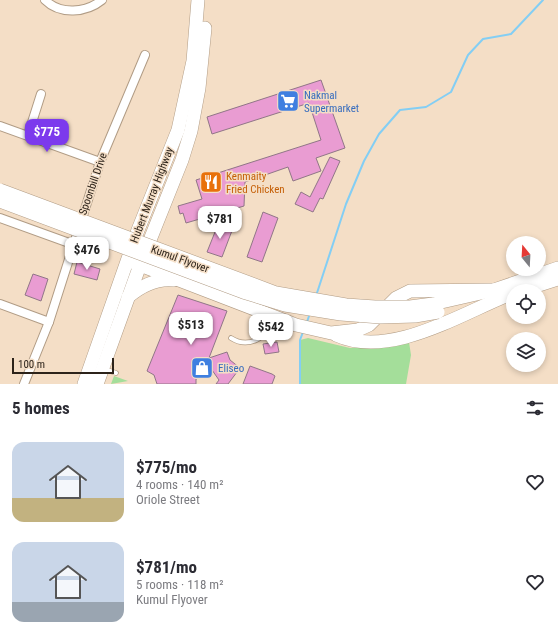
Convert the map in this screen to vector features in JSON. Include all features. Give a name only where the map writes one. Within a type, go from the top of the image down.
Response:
[{"type":"highway","name":"Hubert Murray Highway","points":[[84,384],[127,260],[178,130],[193,61],[198,0]]},
{"type":"highway","name":"Hubert Murray Highway","points":[[97,384],[110,371],[128,297],[188,141],[199,88],[204,51],[206,0]]},
{"type":"highway","points":[[172,183],[159,228],[160,242],[186,268],[274,316]]},
{"type":"highway","name":"Kumul Flyover","points":[[0,190],[243,282],[290,302]]},
{"type":"highway","name":"Kumul Flyover","points":[[0,201],[243,292],[290,302]]},
{"type":"highway","points":[[127,260],[188,282],[296,325],[328,332],[357,341],[381,341],[399,338],[451,321],[486,303]]},
{"type":"highway","points":[[437,308],[558,268]]},
{"type":"highway","points":[[128,297],[145,286],[159,280],[166,279],[188,282]]},
{"type":"highway","points":[[542,284],[558,279]]},
{"type":"highway","points":[[328,332],[358,330],[369,325],[396,298],[410,291],[494,290]]},
{"type":"highway","points":[[290,302],[375,307],[437,308],[453,311],[486,303],[506,296]]},
{"type":"street","points":[[45,0],[50,5],[73,12],[97,4],[102,0]]},
{"type":"street","name":"Spoonbill Drive","points":[[24,384],[49,322],[72,244],[100,162],[146,56]]},
{"type":"street","points":[[28,135],[41,94]]},
{"type":"street","points":[[0,126],[100,162]]},
{"type":"street","points":[[0,218],[72,244]]},
{"type":"street","points":[[0,304],[49,322]]},
{"type":"lane","points":[[231,338],[238,343],[246,344],[263,337],[272,326],[274,316]]},
{"type":"green space","points":[[308,338],[350,348],[409,342],[411,355],[406,384],[300,384],[300,340]]},
{"type":"green space","points":[[114,376],[128,381],[111,384]]},
{"type":"building","points":[[321,80],[345,148],[316,158],[321,171],[293,181],[288,167],[245,182],[244,206],[186,223],[183,213],[180,214],[178,206],[202,199],[196,180],[321,140],[309,103],[212,134],[207,117]]},
{"type":"building","points":[[330,157],[340,161],[323,199],[320,198],[313,212],[295,204],[301,192],[310,197]]},
{"type":"building","points":[[263,212],[278,218],[262,262],[247,257]]},
{"type":"building","points":[[224,224],[233,228],[222,257],[207,252],[217,227]]},
{"type":"building","points":[[77,262],[100,269],[97,280],[74,274]]},
{"type":"building","points":[[33,274],[48,279],[41,301],[25,295]]},
{"type":"building","points":[[178,295],[227,311],[209,358],[227,352],[230,360],[240,368],[228,384],[216,384],[219,380],[212,370],[199,375],[199,378],[196,379],[196,384],[157,384],[154,375],[147,371]]},
{"type":"building","points":[[277,342],[279,352],[265,354],[263,344]]},
{"type":"building","points":[[250,366],[275,376],[272,384],[243,384]]},
{"type":"waterway","points":[[316,296],[346,204],[364,161],[379,134],[400,110],[426,107],[451,92],[468,55],[483,39],[511,34],[543,0]]},
{"type":"waterway","points":[[307,322],[310,313]]},
{"type":"waterway","points":[[300,384],[300,340],[303,332]]},
{"type":"place","name":"Nakmal Supermarket","points":[[288,101]]},
{"type":"place","name":"Kenmaity Fried Chicken","points":[[211,182]]},
{"type":"place","name":"Eliseo","points":[[202,368]]}]
